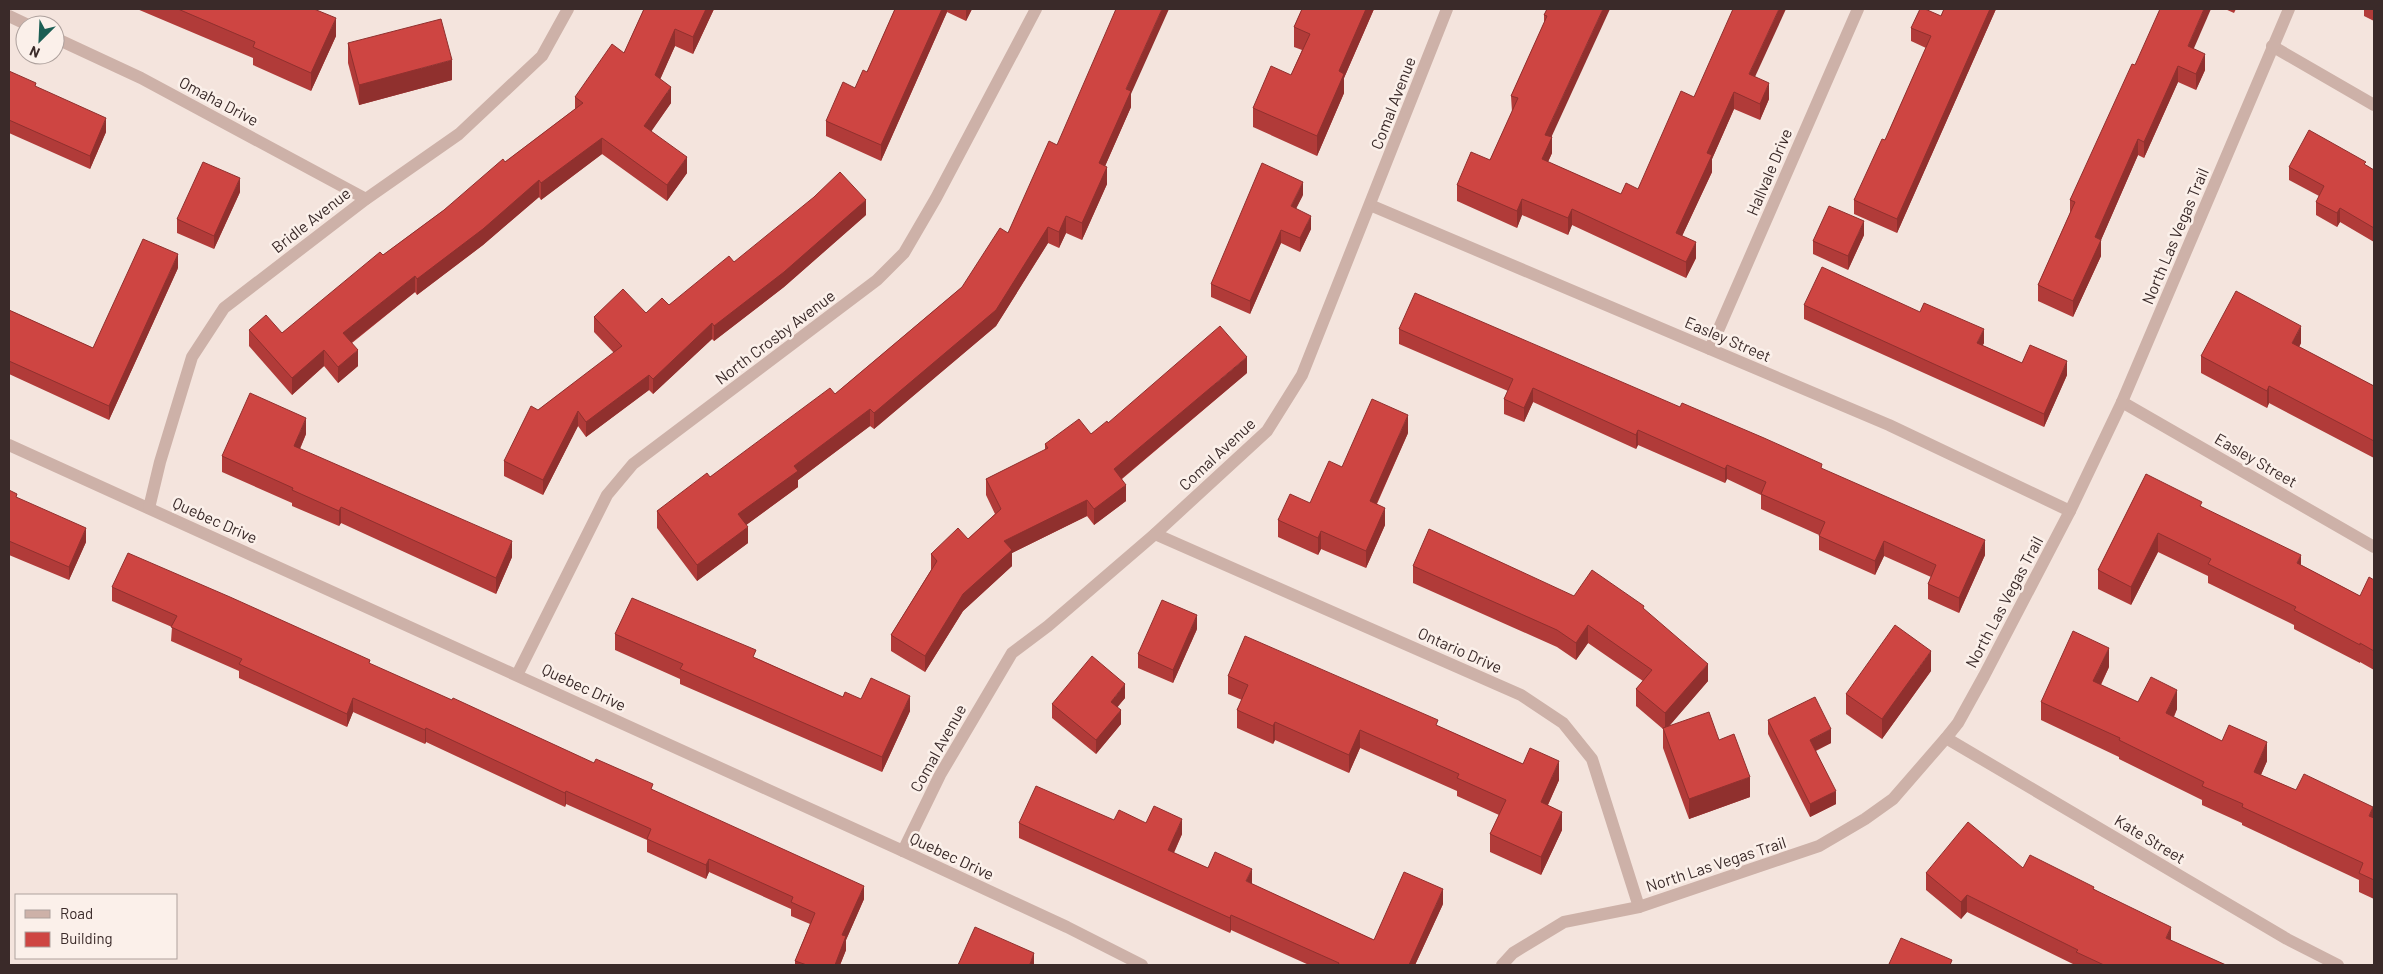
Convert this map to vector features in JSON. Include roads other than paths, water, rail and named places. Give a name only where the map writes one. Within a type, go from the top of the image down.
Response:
[{"type":"street","name":"Bridle Avenue","points":[[149,508],[160,462],[192,357],[224,308],[366,199],[459,134],[542,56],[568,9]]},
{"type":"street","name":"North Crosby Avenue","points":[[517,675],[607,495],[633,464],[877,280],[904,253],[936,198],[1036,9]]},
{"type":"street","name":"Comal Avenue","points":[[903,851],[940,774],[1012,653],[1048,626],[1155,534],[1268,431],[1302,375],[1447,9]]},
{"type":"street","name":"Hallvale Drive","points":[[1710,349],[1858,9]]},
{"type":"street","name":"North Las Vegas Trail","points":[[1502,965],[1513,954],[1564,922],[1639,907],[1819,846],[1865,819],[1893,799],[1946,738],[1958,723],[1980,684],[2070,511],[2122,402],[2289,9]]},
{"type":"street","name":"Omaha Drive","points":[[65,43],[141,78],[366,199]]},
{"type":"street","points":[[2272,46],[2374,105]]},
{"type":"street","name":"Easley Street","points":[[1370,205],[1889,425],[2070,511]]},
{"type":"street","name":"Easley Street","points":[[2122,402],[2374,547]]},
{"type":"street","name":"Quebec Drive","points":[[9,445],[903,851],[1067,927],[1142,965]]},
{"type":"street","name":"Ontario Drive","points":[[1155,534],[1521,695],[1563,722],[1592,759],[1639,907]]},
{"type":"street","name":"Kate Street","points":[[1946,738],[2287,939],[2338,965]]}]
